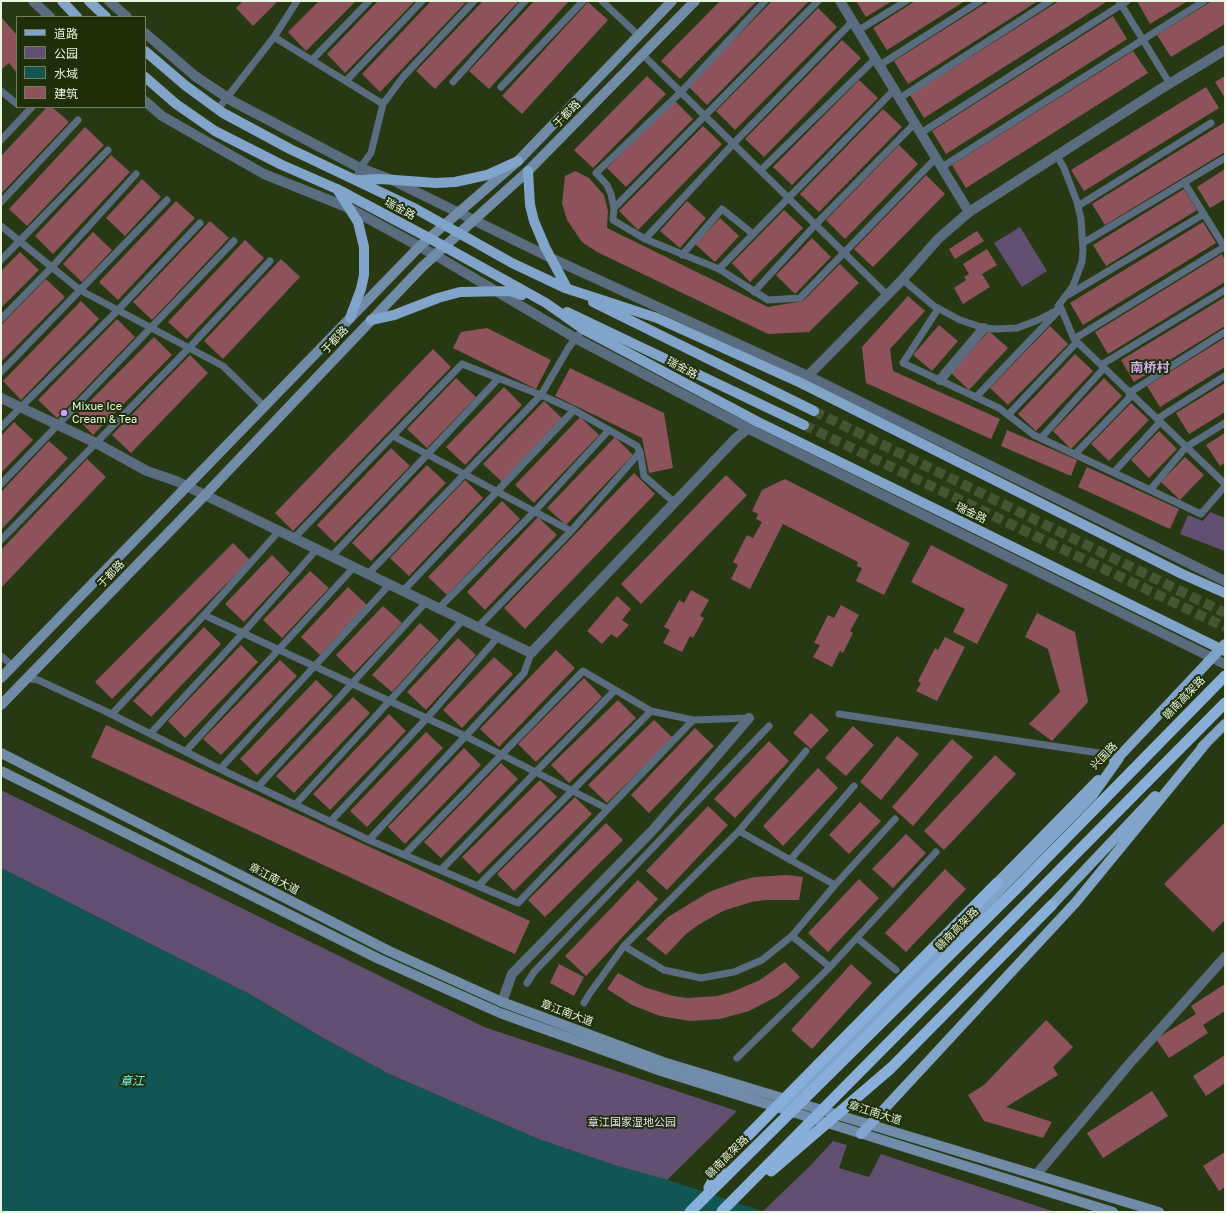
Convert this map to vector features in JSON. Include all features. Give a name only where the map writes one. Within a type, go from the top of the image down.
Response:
[{"type":"highway","name":"赣南高架路","points":[[690,1212],[1018,887],[1225,676]]},
{"type":"highway","points":[[722,1212],[1225,703]]},
{"type":"highway","points":[[704,1198],[723,1161],[997,883]]},
{"type":"highway","points":[[722,1212],[891,1068],[1052,905]]},
{"type":"main road","points":[[62,1],[77,16]]},
{"type":"main road","points":[[89,1],[105,16]]},
{"type":"main road","name":"于都路","points":[[1,678],[188,487],[420,246],[518,161],[672,1]]},
{"type":"main road","name":"于都路","points":[[1,705],[435,255],[528,171],[695,1]]},
{"type":"main road","name":"瑞金路","points":[[146,52],[186,86],[216,108],[290,149],[416,209],[512,263],[565,288],[658,318],[805,380],[1182,574],[1225,593]]},
{"type":"main road","name":"瑞金路","points":[[146,78],[176,104],[215,131],[282,165],[338,189],[429,238],[546,303],[583,330],[756,421],[1223,648]]},
{"type":"main road","points":[[356,180],[392,180],[418,183],[454,182],[487,175],[518,161]]},
{"type":"main road","points":[[528,171],[528,188],[532,210],[539,234],[565,288],[814,411]]},
{"type":"main road","points":[[338,189],[358,222],[362,234],[365,261],[361,289],[350,318]]},
{"type":"main road","points":[[371,320],[394,315],[438,298],[460,292],[497,290],[510,291],[546,303],[804,424]]},
{"type":"main road","name":"兴国路","points":[[997,883],[1119,758],[1212,657],[1223,648]]},
{"type":"main road","points":[[1052,905],[1225,724]]},
{"type":"main road","points":[[861,1134],[1076,902],[1207,742]]},
{"type":"main road","name":"章江南大道","points":[[1,753],[389,951],[502,1002],[663,1062],[1159,1212]]},
{"type":"main road","points":[[784,1110],[1092,796],[1119,758]]},
{"type":"main road","name":"章江南大道","points":[[1,772],[379,959],[500,1013],[661,1072],[1113,1212]]},
{"type":"street","points":[[33,1],[49,16]]},
{"type":"street","points":[[109,1],[126,16]]},
{"type":"street","points":[[840,1],[969,212]]},
{"type":"street","points":[[146,34],[196,76],[227,97],[360,168],[392,180],[551,258],[605,281],[805,380],[1225,581]]},
{"type":"street","points":[[805,380],[887,295],[938,239],[969,212],[1225,50]]},
{"type":"street","points":[[146,102],[162,116],[264,174],[349,208],[497,290],[577,339],[749,429],[1225,664]]},
{"type":"street","points":[[940,380],[984,328]]},
{"type":"street","points":[[1,398],[96,443],[148,471],[205,495],[531,653],[736,438],[749,429],[756,421]]},
{"type":"street","points":[[502,1002],[512,974],[653,830],[749,718]]},
{"type":"street","points":[[1036,1175],[1130,1063],[1225,957]]},
{"type":"lane","points":[[216,108],[218,109],[274,37],[297,1]]},
{"type":"lane","points":[[312,60],[369,1]]},
{"type":"lane","points":[[346,81],[422,1]]},
{"type":"lane","points":[[356,180],[360,168],[371,153],[383,104],[403,77],[474,1]]},
{"type":"lane","points":[[453,82],[525,1]]},
{"type":"lane","points":[[501,87],[583,1]]},
{"type":"lane","points":[[602,1],[638,35]]},
{"type":"lane","points":[[765,1],[681,92],[596,173],[607,185],[614,208],[613,220],[645,239],[719,270],[768,300],[800,298],[936,158]]},
{"type":"lane","points":[[614,208],[818,1]]},
{"type":"lane","points":[[859,30],[906,1]]},
{"type":"lane","points":[[761,170],[878,62],[980,1]]},
{"type":"lane","points":[[900,98],[1050,1]]},
{"type":"lane","points":[[942,168],[1204,1]]},
{"type":"lane","points":[[921,133],[1122,2],[1170,84]]},
{"type":"lane","points":[[645,239],[733,144],[853,22]]},
{"type":"lane","points":[[274,37],[383,104]]},
{"type":"lane","points":[[643,55],[887,295]]},
{"type":"lane","points":[[719,270],[894,89]]},
{"type":"lane","points":[[1,91],[16,103]]},
{"type":"lane","points":[[21,108],[27,113]]},
{"type":"lane","points":[[1,140],[31,108]]},
{"type":"lane","points":[[1,202],[78,120]]},
{"type":"lane","points":[[754,292],[816,224],[915,123]]},
{"type":"lane","points":[[1078,206],[1211,123]]},
{"type":"lane","points":[[1,260],[108,150]]},
{"type":"lane","points":[[938,308],[903,363],[999,408],[1041,438],[1201,514],[1225,485],[1076,341],[1061,308],[1058,306],[1066,297],[1078,274],[1082,262],[1083,243],[1078,206],[1071,185],[1057,156]]},
{"type":"lane","points":[[1083,243],[1225,158]]},
{"type":"lane","points":[[1,319],[51,268],[136,174]]},
{"type":"lane","points":[[1008,415],[1076,341],[1224,247],[1184,182]]},
{"type":"lane","points":[[1,372],[167,200]]},
{"type":"lane","points":[[682,255],[722,209],[753,234]]},
{"type":"lane","points":[[1066,297],[1204,214]]},
{"type":"lane","points":[[1,427],[117,311],[200,223]]},
{"type":"lane","points":[[1,226],[80,290],[188,349],[208,356],[223,366],[265,407]]},
{"type":"lane","points":[[1,484],[234,241]]},
{"type":"lane","points":[[1,540],[188,349],[270,261]]},
{"type":"lane","points":[[902,279],[921,297],[938,308],[960,320],[984,328],[1017,328],[1061,308]]},
{"type":"lane","points":[[1041,438],[1103,367],[1225,290]]},
{"type":"lane","points":[[976,397],[1061,308]]},
{"type":"lane","points":[[368,574],[541,395],[569,347],[583,330]]},
{"type":"lane","points":[[1075,454],[1130,394],[1225,332]]},
{"type":"lane","points":[[294,538],[462,364],[541,395],[574,410],[637,446],[640,452],[644,476],[675,503]]},
{"type":"lane","points":[[1114,472],[1158,420],[1225,376]]},
{"type":"lane","points":[[332,556],[498,379]]},
{"type":"lane","points":[[404,591],[574,410]]},
{"type":"lane","points":[[1150,490],[1186,447],[1225,423]]},
{"type":"lane","points":[[439,608],[534,512],[609,430]]},
{"type":"lane","points":[[393,436],[571,531]]},
{"type":"lane","points":[[478,627],[571,531],[640,452]]},
{"type":"lane","points":[[112,714],[204,615],[279,531]]},
{"type":"lane","points":[[150,734],[243,633],[317,549]]},
{"type":"lane","points":[[186,751],[280,650],[354,567]]},
{"type":"lane","points":[[220,769],[316,667],[390,584]]},
{"type":"lane","points":[[258,787],[426,602]]},
{"type":"lane","points":[[204,615],[465,736],[608,809]]},
{"type":"lane","points":[[295,805],[463,620]]},
{"type":"lane","points":[[330,822],[427,718],[498,637]]},
{"type":"lane","points":[[369,840],[524,673],[531,653]]},
{"type":"lane","points":[[1,656],[12,666]]},
{"type":"lane","points":[[404,855],[583,671],[651,711],[693,720],[749,718]]},
{"type":"lane","points":[[27,678],[38,680],[112,714],[220,769],[369,840],[518,903],[693,720]]},
{"type":"lane","points":[[441,870],[615,690]]},
{"type":"lane","points":[[478,886],[651,711]]},
{"type":"lane","points":[[839,714],[1099,753]]},
{"type":"lane","points":[[527,983],[539,966],[769,726]]},
{"type":"lane","points":[[584,1003],[624,946],[739,831],[806,751]]},
{"type":"lane","points":[[790,860],[854,786]]},
{"type":"lane","points":[[624,946],[664,970],[701,978],[734,972],[762,960],[792,936],[835,885],[895,819]]},
{"type":"lane","points":[[739,831],[835,885]]},
{"type":"lane","points":[[737,1058],[830,967],[936,852]]},
{"type":"lane","points":[[792,936],[830,967]]},
{"type":"lane","points":[[857,938],[896,970]]},
{"type":"green space","points":[[1020,227],[1047,271],[1022,287],[994,243]]},
{"type":"green space","points":[[1210,512],[1225,518],[1225,551],[1180,534],[1188,515],[1203,521]]},
{"type":"green space","name":"章江国家湿地公园","points":[[1,790],[484,1027],[737,1111],[667,1180],[617,1166],[538,1139],[389,1074],[321,1037],[251,995],[1,868]]},
{"type":"green space","points":[[833,1141],[847,1145],[839,1168],[869,1177],[881,1154],[1055,1212],[763,1211],[810,1166]]},
{"type":"water","name":"章江","points":[[1,868],[251,995],[321,1037],[389,1074],[538,1139],[617,1166],[668,1180],[765,1212],[1,1212]]},
{"type":"building","points":[[243,1],[278,1],[253,26],[236,8]]},
{"type":"building","points":[[319,1],[356,1],[306,51],[288,32]]},
{"type":"building","points":[[378,1],[415,1],[345,73],[327,54]]},
{"type":"building","points":[[431,1],[467,1],[380,92],[362,74]]},
{"type":"building","points":[[483,1],[519,1],[435,89],[416,71]]},
{"type":"building","points":[[534,1],[569,1],[489,89],[469,71]]},
{"type":"building","points":[[720,1],[757,1],[680,79],[661,61]]},
{"type":"building","points":[[772,1],[809,1],[707,105],[688,86]]},
{"type":"building","points":[[856,1],[892,1],[866,17]]},
{"type":"building","points":[[915,1],[965,1],[887,50],[873,28]]},
{"type":"building","points":[[989,1],[1038,1],[908,84],[894,61]]},
{"type":"building","points":[[1059,1],[1104,1],[1105,3],[924,118],[910,95]]},
{"type":"building","points":[[1137,1],[1188,1],[1150,24]]},
{"type":"building","points":[[1212,1],[1225,1],[1225,24],[1171,57],[1157,35]]},
{"type":"building","points":[[588,2],[608,20],[522,114],[502,96]]},
{"type":"building","points":[[818,8],[837,27],[735,130],[716,111]]},
{"type":"building","points":[[1113,16],[1127,39],[946,154],[932,131]]},
{"type":"building","points":[[1,17],[16,34],[16,72],[9,63],[1,70]]},
{"type":"building","points":[[842,40],[861,58],[764,157],[745,139]]},
{"type":"building","points":[[1133,51],[1148,73],[966,188],[952,165]]},
{"type":"building","points":[[647,76],[666,94],[593,168],[574,150]]},
{"type":"building","points":[[1225,76],[1225,98],[1215,82]]},
{"type":"building","points":[[859,80],[878,98],[792,185],[773,167]]},
{"type":"building","points":[[1206,87],[1219,108],[1084,191],[1071,170]]},
{"type":"building","points":[[674,100],[693,119],[626,187],[607,168]]},
{"type":"building","points":[[46,108],[53,108],[69,122],[1,194],[1,156]]},
{"type":"building","points":[[883,109],[902,127],[819,212],[800,194]]},
{"type":"building","points":[[1225,122],[1225,152],[1105,225],[1092,204]]},
{"type":"building","points":[[703,126],[722,144],[638,230],[619,211]]},
{"type":"building","points":[[85,127],[104,145],[27,226],[9,209]]},
{"type":"building","points":[[899,145],[918,164],[845,239],[826,220]]},
{"type":"building","points":[[111,155],[130,172],[53,254],[35,236]]},
{"type":"building","points":[[1225,169],[1225,199],[1210,208],[1197,187]]},
{"type":"building","points":[[575,171],[589,178],[604,195],[608,211],[607,228],[768,307],[803,301],[840,264],[859,283],[809,332],[768,334],[597,252],[582,242],[567,220],[562,203],[565,176]]},
{"type":"building","points":[[926,175],[945,194],[873,267],[854,249]]},
{"type":"building","points":[[142,179],[161,197],[125,236],[106,218]]},
{"type":"building","points":[[1184,189],[1197,210],[1106,266],[1093,245]]},
{"type":"building","points":[[176,201],[195,218],[118,300],[99,282]]},
{"type":"building","points":[[687,201],[706,218],[680,248],[660,231]]},
{"type":"building","points":[[784,210],[803,228],[750,282],[732,263]]},
{"type":"building","points":[[720,218],[739,236],[715,262],[695,244]]},
{"type":"building","points":[[210,221],[229,238],[152,320],[133,302]]},
{"type":"building","points":[[1203,222],[1216,243],[1083,325],[1070,303]]},
{"type":"building","points":[[977,231],[984,241],[955,259],[949,249]]},
{"type":"building","points":[[93,232],[112,250],[82,282],[63,264]]},
{"type":"building","points":[[812,238],[831,257],[795,294],[776,275]]},
{"type":"building","points":[[245,240],[264,258],[187,339],[168,322]]},
{"type":"building","points":[[987,249],[997,265],[982,274],[990,287],[963,304],[954,288],[966,280],[964,277],[969,274],[963,264]]},
{"type":"building","points":[[20,252],[39,270],[1,308],[1,271]]},
{"type":"building","points":[[1222,254],[1225,260],[1225,282],[1108,354],[1095,332]]},
{"type":"building","points":[[281,259],[300,277],[223,359],[204,341]]},
{"type":"building","points":[[46,279],[65,297],[1,362],[1,325]]},
{"type":"building","points":[[908,296],[925,311],[890,349],[893,371],[1000,419],[991,439],[866,383],[862,347]]},
{"type":"building","points":[[1225,297],[1225,326],[1134,382],[1121,360]]},
{"type":"building","points":[[81,301],[99,319],[21,400],[3,381]]},
{"type":"building","points":[[117,319],[135,337],[57,418],[38,400]]},
{"type":"building","points":[[939,325],[958,341],[932,371],[913,355]]},
{"type":"building","points":[[1050,326],[1068,344],[1008,405],[990,388]]},
{"type":"building","points":[[487,328],[551,360],[536,389],[453,348],[461,332]]},
{"type":"building","points":[[989,331],[1008,348],[969,390],[951,373]]},
{"type":"building","points":[[154,337],[172,355],[93,435],[75,416]]},
{"type":"building","points":[[1225,338],[1225,367],[1160,407],[1147,386]]},
{"type":"building","points":[[433,349],[451,367],[293,531],[275,513]]},
{"type":"building","points":[[1075,354],[1093,371],[1036,431],[1018,414]]},
{"type":"building","points":[[190,355],[208,373],[131,453],[112,435]]},
{"type":"building","points":[[570,368],[664,413],[673,468],[649,473],[642,438],[555,396]]},
{"type":"building","points":[[456,378],[476,397],[427,448],[407,429]]},
{"type":"building","points":[[1104,378],[1122,396],[1071,449],[1053,431]]},
{"type":"building","points":[[1225,383],[1225,412],[1189,434],[1176,413]]},
{"type":"building","points":[[504,387],[522,405],[465,465],[446,447]]},
{"type":"building","points":[[544,401],[563,419],[502,482],[483,464]]},
{"type":"building","points":[[1131,403],[1149,420],[1109,461],[1091,444]]},
{"type":"building","points":[[580,417],[599,435],[534,503],[515,485]]},
{"type":"building","points":[[14,422],[33,440],[1,473],[1,436]]},
{"type":"building","points":[[1007,430],[1077,460],[1071,476],[1001,446]]},
{"type":"building","points":[[1159,431],[1177,449],[1149,478],[1131,460]]},
{"type":"building","points":[[1225,433],[1225,463],[1220,466],[1206,445]]},
{"type":"building","points":[[615,437],[633,455],[566,525],[547,508]]},
{"type":"building","points":[[49,441],[68,458],[1,530],[1,492]]},
{"type":"building","points":[[391,448],[410,466],[335,543],[317,525]]},
{"type":"building","points":[[1185,457],[1204,475],[1180,500],[1161,482]]},
{"type":"building","points":[[87,459],[106,477],[1,588],[1,550]]},
{"type":"building","points":[[427,465],[446,483],[371,561],[352,543]]},
{"type":"building","points":[[1087,467],[1179,509],[1170,529],[1078,487]]},
{"type":"building","points":[[634,473],[655,494],[525,629],[504,608]]},
{"type":"building","points":[[726,475],[747,495],[641,604],[621,584]]},
{"type":"building","points":[[785,479],[910,543],[884,595],[856,581],[862,568],[857,566],[858,562],[783,524],[750,589],[731,579],[738,565],[733,562],[747,535],[753,538],[762,522],[756,519],[758,514],[752,511],[762,490]]},
{"type":"building","points":[[465,480],[483,498],[409,576],[390,558]]},
{"type":"building","points":[[502,501],[520,519],[447,595],[428,577]]},
{"type":"building","points":[[538,517],[557,535],[485,610],[467,592]]},
{"type":"building","points":[[233,543],[250,560],[112,699],[95,682]]},
{"type":"building","points":[[931,545],[1008,585],[977,644],[953,632],[965,609],[911,582]]},
{"type":"building","points":[[272,555],[290,573],[244,622],[225,604]]},
{"type":"building","points":[[310,571],[329,588],[282,638],[263,620]]},
{"type":"building","points":[[348,587],[367,605],[320,655],[301,637]]},
{"type":"building","points":[[691,590],[709,600],[700,616],[704,618],[693,638],[690,636],[682,652],[663,643],[670,630],[664,627],[679,600],[684,603]]},
{"type":"building","points":[[617,596],[631,609],[622,620],[629,625],[617,638],[611,634],[602,644],[587,631]]},
{"type":"building","points":[[841,605],[859,615],[850,631],[853,633],[843,653],[840,651],[832,667],[813,657],[820,645],[814,643],[828,615],[834,618]]},
{"type":"building","points":[[383,606],[402,623],[354,673],[336,655]]},
{"type":"building","points":[[1037,613],[1075,632],[1088,702],[1052,741],[1029,724],[1060,692],[1048,649],[1025,637]]},
{"type":"building","points":[[420,623],[439,640],[392,692],[372,675]]},
{"type":"building","points":[[204,627],[221,644],[151,717],[133,701]]},
{"type":"building","points":[[945,637],[965,647],[937,701],[916,691],[921,683],[918,681],[935,648],[938,650]]},
{"type":"building","points":[[458,638],[476,655],[426,710],[407,692]]},
{"type":"building","points":[[241,645],[258,662],[185,738],[168,721]]},
{"type":"building","points":[[556,650],[575,668],[499,747],[480,729]]},
{"type":"building","points":[[494,657],[513,674],[462,728],[443,710]]},
{"type":"building","points":[[280,660],[297,676],[221,755],[203,739]]},
{"type":"building","points":[[584,678],[602,697],[536,762],[518,744]]},
{"type":"building","points":[[316,680],[333,696],[257,775],[240,759]]},
{"type":"building","points":[[353,697],[370,713],[294,793],[276,776]]},
{"type":"building","points":[[618,700],[636,718],[569,783],[551,765]]},
{"type":"building","points":[[811,713],[829,730],[811,749],[793,733]]},
{"type":"building","points":[[389,714],[406,731],[330,810],[313,794]]},
{"type":"building","points":[[654,720],[673,738],[607,803],[588,785]]},
{"type":"building","points":[[106,725],[530,921],[515,954],[91,757]]},
{"type":"building","points":[[853,726],[874,745],[846,776],[825,758]]},
{"type":"building","points":[[695,728],[714,746],[649,813],[631,795]]},
{"type":"building","points":[[426,732],[443,748],[367,827],[350,811]]},
{"type":"building","points":[[897,736],[919,754],[881,800],[860,782]]},
{"type":"building","points":[[952,739],[973,757],[913,826],[892,807]]},
{"type":"building","points":[[769,741],[789,761],[735,818],[714,799]]},
{"type":"building","points":[[464,748],[481,765],[405,844],[388,827]]},
{"type":"building","points":[[995,755],[1016,774],[944,850],[924,831]]},
{"type":"building","points":[[501,763],[518,779],[441,858],[424,842]]},
{"type":"building","points":[[818,768],[838,788],[783,846],[763,826]]},
{"type":"building","points":[[540,780],[557,797],[479,874],[462,857]]},
{"type":"building","points":[[575,797],[592,814],[514,891],[497,874]]},
{"type":"building","points":[[860,802],[881,821],[849,854],[829,835]]},
{"type":"building","points":[[708,806],[728,825],[667,890],[646,871]]},
{"type":"building","points":[[1225,822],[1225,920],[1213,932],[1164,884]]},
{"type":"building","points":[[606,823],[623,840],[545,917],[528,900]]},
{"type":"building","points":[[906,834],[926,853],[893,888],[872,869]]},
{"type":"building","points":[[945,869],[966,889],[906,952],[885,933]]},
{"type":"building","points":[[787,875],[803,877],[799,900],[766,900],[751,902],[723,911],[698,925],[686,934],[666,955],[646,939],[668,917],[709,892],[755,877]]},
{"type":"building","points":[[859,879],[879,898],[828,952],[808,933]]},
{"type":"building","points":[[638,880],[658,899],[586,976],[565,956]]},
{"type":"building","points":[[785,962],[800,977],[788,988],[776,997],[749,1011],[720,1019],[690,1021],[660,1016],[632,1005],[607,989],[618,973],[644,987],[673,996],[687,998],[717,996],[732,992],[760,980]]},
{"type":"building","points":[[559,964],[584,977],[574,996],[550,983]]},
{"type":"building","points":[[851,964],[872,983],[812,1049],[791,1030]]},
{"type":"building","points":[[1225,984],[1225,1011],[1203,1025],[1208,1033],[1169,1058],[1156,1039],[1196,1014],[1191,1006]]},
{"type":"building","points":[[1046,1020],[1073,1047],[1053,1067],[1058,1075],[1006,1107],[1052,1122],[1043,1138],[984,1121],[968,1095],[984,1085]]},
{"type":"building","points":[[1225,1055],[1225,1083],[1206,1096],[1193,1076]]},
{"type":"building","points":[[1152,1091],[1168,1116],[1103,1158],[1087,1133]]},
{"type":"building","points":[[1225,1152],[1225,1187],[1219,1191],[1203,1166]]},
{"type":"tunnel","points":[[814,411],[1225,613]]},
{"type":"tunnel","points":[[804,425],[1225,627]]},
{"type":"place","name":"Mixue Ice Cream & Tea","points":[[64,413]]},
{"type":"district","name":"南桥村","points":[[1150,368]]}]
